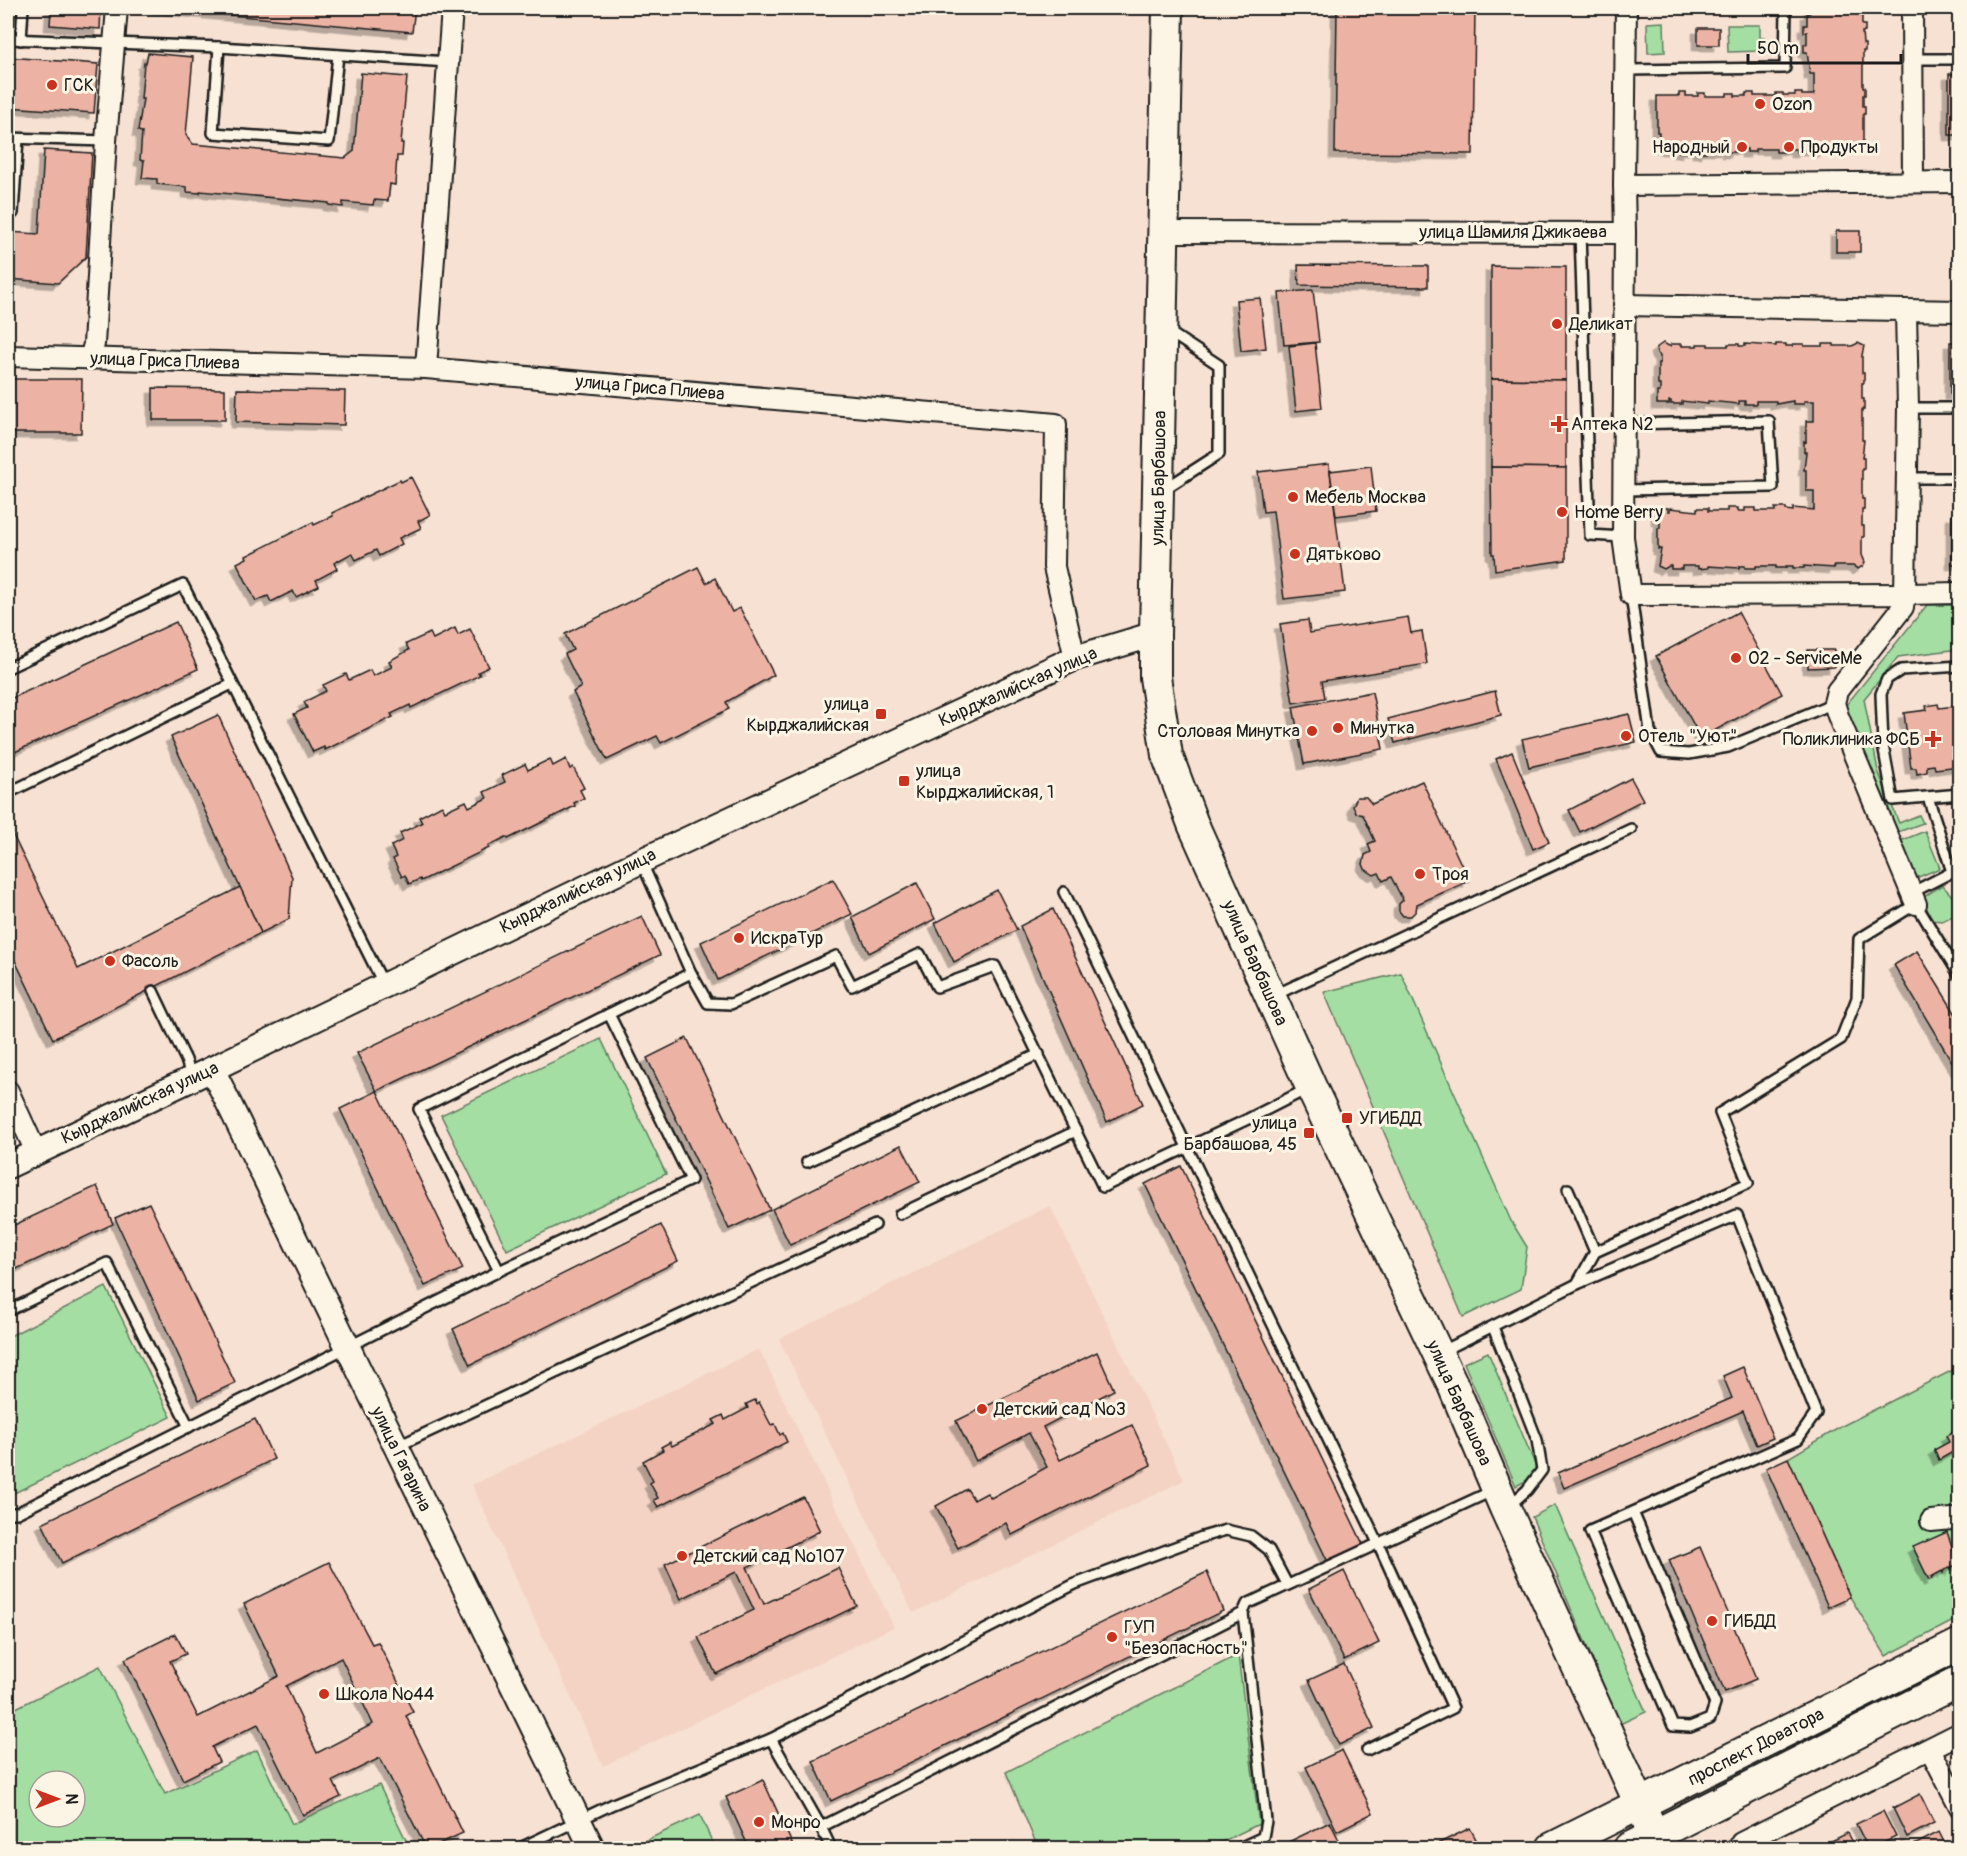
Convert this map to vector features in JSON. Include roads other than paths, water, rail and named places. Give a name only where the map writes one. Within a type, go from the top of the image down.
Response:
[{"type":"main road","name":"улица Барбашова","points":[[1168,8],[1155,634],[1155,677],[1167,755],[1193,824],[1270,997],[1452,1383],[1501,1498],[1640,1806],[1648,1844]]},
{"type":"main road","name":"проспект Доватора","points":[[1552,1848],[1640,1806],[1959,1644]]},
{"type":"main road","name":"проспект Доватора","points":[[1648,1844],[1959,1681]]},
{"type":"street","points":[[90,358],[94,344],[106,141],[117,8]]},
{"type":"street","points":[[426,368],[452,8]]},
{"type":"street","name":"улица Шамиля Джикаева","points":[[1162,232],[1625,233],[1626,8]]},
{"type":"street","points":[[1912,8],[1913,182]]},
{"type":"street","points":[[1624,185],[1959,182]]},
{"type":"street","points":[[1625,233],[1623,537],[1631,595],[1959,593]]},
{"type":"street","points":[[1624,305],[1959,311]]},
{"type":"street","points":[[1906,311],[1908,408],[1903,606],[1837,691],[1834,703],[1913,899]]},
{"type":"street","name":"улица Гриса Плиева","points":[[8,356],[426,368],[1056,424],[1054,567],[1075,658]]},
{"type":"street","name":"Кырджалийская улица","points":[[8,1166],[640,861],[1075,658],[1155,634]]},
{"type":"street","name":"улица Гагарина","points":[[202,1074],[347,1347],[592,1848]]},
{"type":"street","points":[[8,1091],[36,1152]]},
{"type":"street","points":[[1931,1521],[1952,1519],[1959,1521]]},
{"type":"street","points":[[1741,1843],[1959,1733]]},
{"type":"street","points":[[1930,1749],[1959,1808]]},
{"type":"lane","points":[[21,40],[23,8]]},
{"type":"lane","points":[[1625,70],[1785,68],[1786,8]]},
{"type":"lane","points":[[8,39],[219,47],[448,62]]},
{"type":"lane","points":[[219,47],[213,133],[329,141],[338,55]]},
{"type":"lane","points":[[1912,59],[1959,59]]},
{"type":"lane","points":[[8,138],[106,141]]},
{"type":"lane","points":[[8,212],[13,213],[18,139]]},
{"type":"lane","points":[[1580,233],[1590,535],[1623,537]]},
{"type":"lane","points":[[1158,493],[1220,454],[1220,364],[1162,328]]},
{"type":"lane","points":[[1908,408],[1959,408]]},
{"type":"lane","points":[[1624,490],[1773,487],[1769,421],[1625,424]]},
{"type":"lane","points":[[1907,478],[1959,478]]},
{"type":"lane","points":[[8,668],[183,585],[384,986]]},
{"type":"lane","points":[[1631,595],[1650,731],[1661,752],[1689,754],[1728,747],[1834,703]]},
{"type":"lane","points":[[1959,666],[1901,670],[1887,680],[1881,694],[1884,745],[1893,800],[1959,794]]},
{"type":"lane","points":[[8,793],[232,684]]},
{"type":"lane","points":[[1577,1284],[1595,1252],[1748,1183],[1720,1113],[1841,1040],[1857,998],[1859,939],[1913,899],[1956,873],[1928,797]]},
{"type":"lane","points":[[1270,997],[1631,829]]},
{"type":"lane","points":[[640,861],[692,974],[708,1003],[731,1004],[836,956],[852,986],[921,954],[938,987],[995,966],[1103,1187],[1311,1087]]},
{"type":"lane","points":[[1064,892],[1378,1543],[1453,1708],[1367,1750]]},
{"type":"lane","points":[[1913,899],[1959,976]]},
{"type":"lane","points":[[499,1271],[419,1109],[692,974]]},
{"type":"lane","points":[[153,991],[186,1060],[202,1074]]},
{"type":"lane","points":[[8,1513],[16,1513],[499,1271],[691,1180],[609,1014]]},
{"type":"lane","points":[[807,1162],[1039,1054]]},
{"type":"lane","points":[[900,1214],[1076,1131]]},
{"type":"lane","points":[[1568,1189],[1595,1252]]},
{"type":"lane","points":[[1438,1353],[1577,1284],[1737,1215],[1816,1413],[1798,1439],[1590,1531],[1673,1726],[1690,1727],[1710,1719],[1714,1704],[1633,1512]]},
{"type":"lane","points":[[396,1447],[875,1226]]},
{"type":"lane","points":[[8,1311],[107,1263],[189,1427]]},
{"type":"lane","points":[[821,1827],[1242,1613],[1247,1604],[1287,1584],[1378,1543],[1527,1490],[1542,1470],[1537,1440],[1493,1326]]},
{"type":"lane","points":[[520,1848],[613,1804],[771,1739],[1075,1584],[1202,1537],[1226,1530],[1251,1536],[1269,1550],[1287,1584]]},
{"type":"lane","points":[[1239,1848],[1263,1837],[1266,1821],[1242,1613]]},
{"type":"lane","points":[[771,1739],[831,1848]]},
{"type":"place","name":"ГСК","points":[[52,85]]},
{"type":"place","name":"Ozon","points":[[1760,104]]},
{"type":"place","name":"Народный","points":[[1742,147]]},
{"type":"place","name":"Продукты","points":[[1789,147]]},
{"type":"place","name":"Деликат","points":[[1557,324]]},
{"type":"place","name":"Аптека N2","points":[[1559,424]]},
{"type":"place","name":"Мебель Москва","points":[[1293,497]]},
{"type":"place","name":"Home Berry","points":[[1562,512]]},
{"type":"place","name":"Дятьково","points":[[1295,554]]},
{"type":"place","name":"О2 - ServiceMe","points":[[1736,658]]},
{"type":"place","name":"улица Кырджалийская","points":[[881,714]]},
{"type":"place","name":"Минутка","points":[[1338,728]]},
{"type":"place","name":"Столовая Минутка","points":[[1312,731]]},
{"type":"place","name":"Отель \"Уют\"","points":[[1626,736]]},
{"type":"place","name":"Поликлиника ФСБ","points":[[1933,739]]},
{"type":"place","name":"улица Кырджалийская, 1","points":[[904,781]]},
{"type":"place","name":"Троя","points":[[1420,874]]},
{"type":"place","name":"ИскраТур","points":[[739,938]]},
{"type":"place","name":"Фасоль","points":[[110,961]]},
{"type":"place","name":"УГИБДД","points":[[1347,1118]]},
{"type":"place","name":"улица Барбашова, 45","points":[[1309,1133]]},
{"type":"place","name":"Детский сад №3","points":[[982,1409]]},
{"type":"place","name":"Детский сад №107","points":[[682,1556]]},
{"type":"place","name":"ГИБДД","points":[[1712,1621]]},
{"type":"place","name":"ГУП \"Безопасность\"","points":[[1112,1637]]},
{"type":"place","name":"Школа №44","points":[[324,1694]]},
{"type":"place","name":"Монро","points":[[759,1822]]}]
